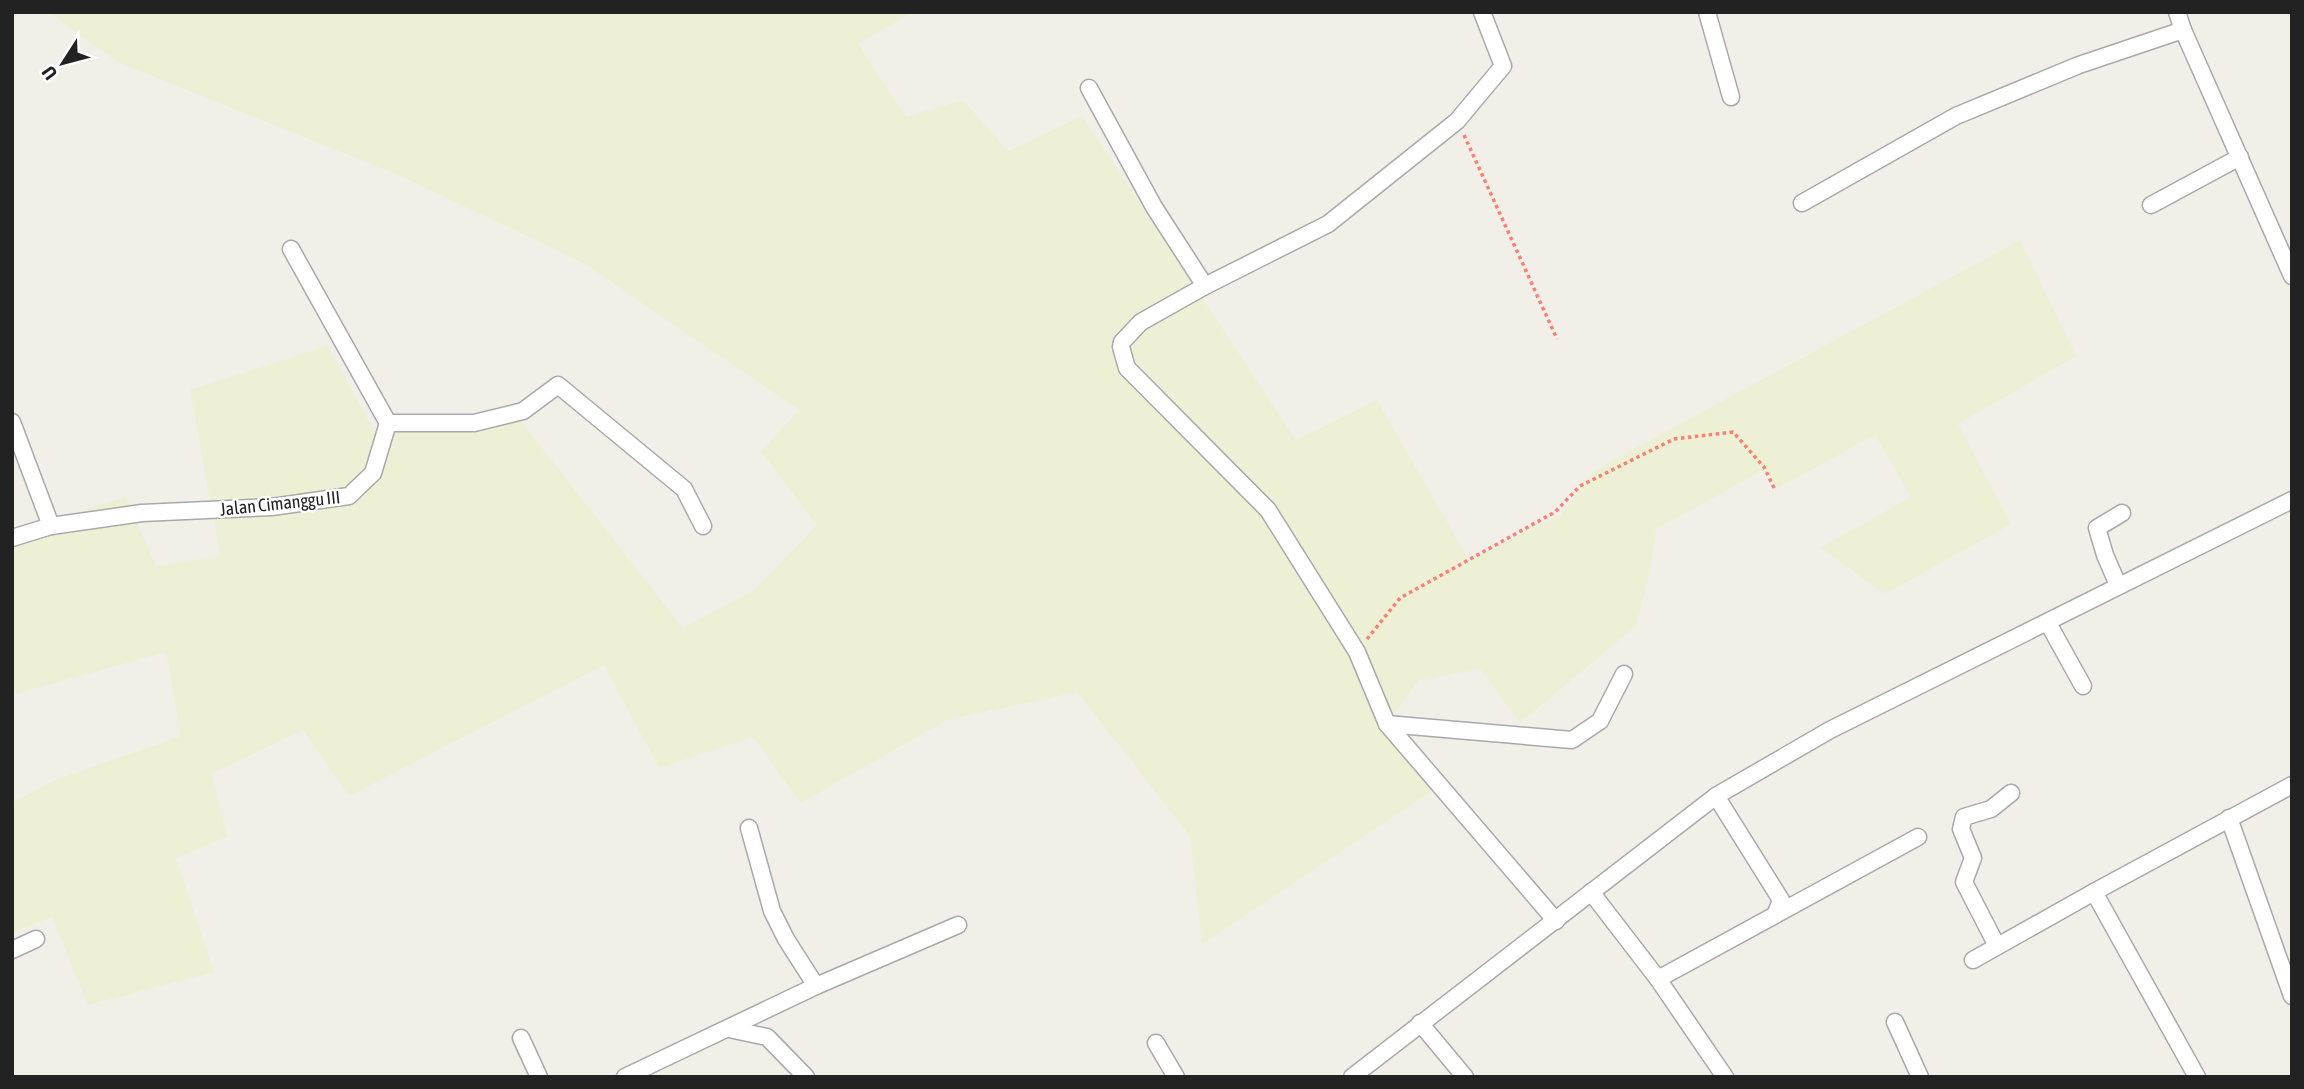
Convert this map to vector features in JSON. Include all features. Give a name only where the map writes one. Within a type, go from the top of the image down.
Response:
[{"type":"street","points":[[1482,12],[1503,66],[1457,121],[1328,224],[1205,286],[1142,322],[1122,342],[1121,347],[1127,368],[1268,510],[1357,652],[1387,724],[1556,921]]},
{"type":"street","points":[[1707,12],[1731,97]]},
{"type":"street","points":[[2177,12],[2292,276]]},
{"type":"street","points":[[1802,203],[1956,116],[2079,65],[2183,30]]},
{"type":"street","points":[[1089,88],[1154,206],[1205,286]]},
{"type":"street","points":[[2151,205],[2240,157]]},
{"type":"street","points":[[291,249],[388,423],[474,423],[523,411],[558,385],[684,489],[703,526]]},
{"type":"street","points":[[12,422],[51,526]]},
{"type":"street","name":"Jalan Cimanggu III","points":[[12,538],[51,526],[142,513],[272,507],[349,496],[373,473],[388,423]]},
{"type":"street","points":[[1352,1077],[1716,796],[1830,730],[2292,500]]},
{"type":"street","points":[[2118,586],[2097,528],[2122,513]]},
{"type":"street","points":[[2048,623],[2083,686]]},
{"type":"street","points":[[1387,724],[1572,740],[1600,721],[1623,674]]},
{"type":"street","points":[[1973,960],[2292,785]]},
{"type":"street","points":[[1997,946],[1964,882],[1973,858],[1961,829],[1964,817],[1991,809],[2011,793]]},
{"type":"street","points":[[1716,796],[1781,900],[1776,913]]},
{"type":"street","points":[[2229,818],[2292,996]]},
{"type":"street","points":[[749,828],[772,911],[816,986]]},
{"type":"street","points":[[1658,979],[1918,837]]},
{"type":"street","points":[[1591,892],[1658,979],[1725,1077]]},
{"type":"street","points":[[2094,892],[2197,1077]]},
{"type":"street","points":[[625,1077],[816,986],[958,925]]},
{"type":"street","points":[[12,950],[36,939]]},
{"type":"street","points":[[1895,1021],[1920,1077]]},
{"type":"street","points":[[1420,1023],[1465,1077]]},
{"type":"street","points":[[729,1029],[767,1037],[806,1077]]},
{"type":"street","points":[[521,1038],[539,1077]]},
{"type":"street","points":[[1156,1043],[1176,1077]]},
{"type":"path","points":[[1457,121],[1557,339]]},
{"type":"path","points":[[1357,652],[1400,598],[1555,512],[1580,486],[1674,439],[1733,432],[1764,467],[1775,490]]},
{"type":"green space","points":[[48,12],[913,12],[858,44],[906,117],[963,100],[1008,151],[1082,116],[1296,440],[1377,400],[1469,560],[1561,515],[1593,471],[2020,240],[2076,356],[1958,424],[2011,524],[1885,594],[1820,548],[1911,497],[1875,435],[1778,488],[1764,470],[1656,529],[1650,572],[1636,626],[1520,723],[1480,669],[1419,680],[1387,724],[1446,782],[1202,944],[1190,836],[1077,692],[947,720],[801,803],[753,737],[659,768],[604,665],[349,796],[303,730],[212,774],[227,837],[176,858],[214,972],[88,1005],[52,917],[12,933],[12,803],[55,780],[181,736],[166,652],[12,695],[12,533],[126,497],[156,566],[220,556],[190,390],[327,346],[375,432],[520,420],[683,628],[754,590],[817,525],[761,451],[799,410],[583,263],[405,178],[117,62]]}]
